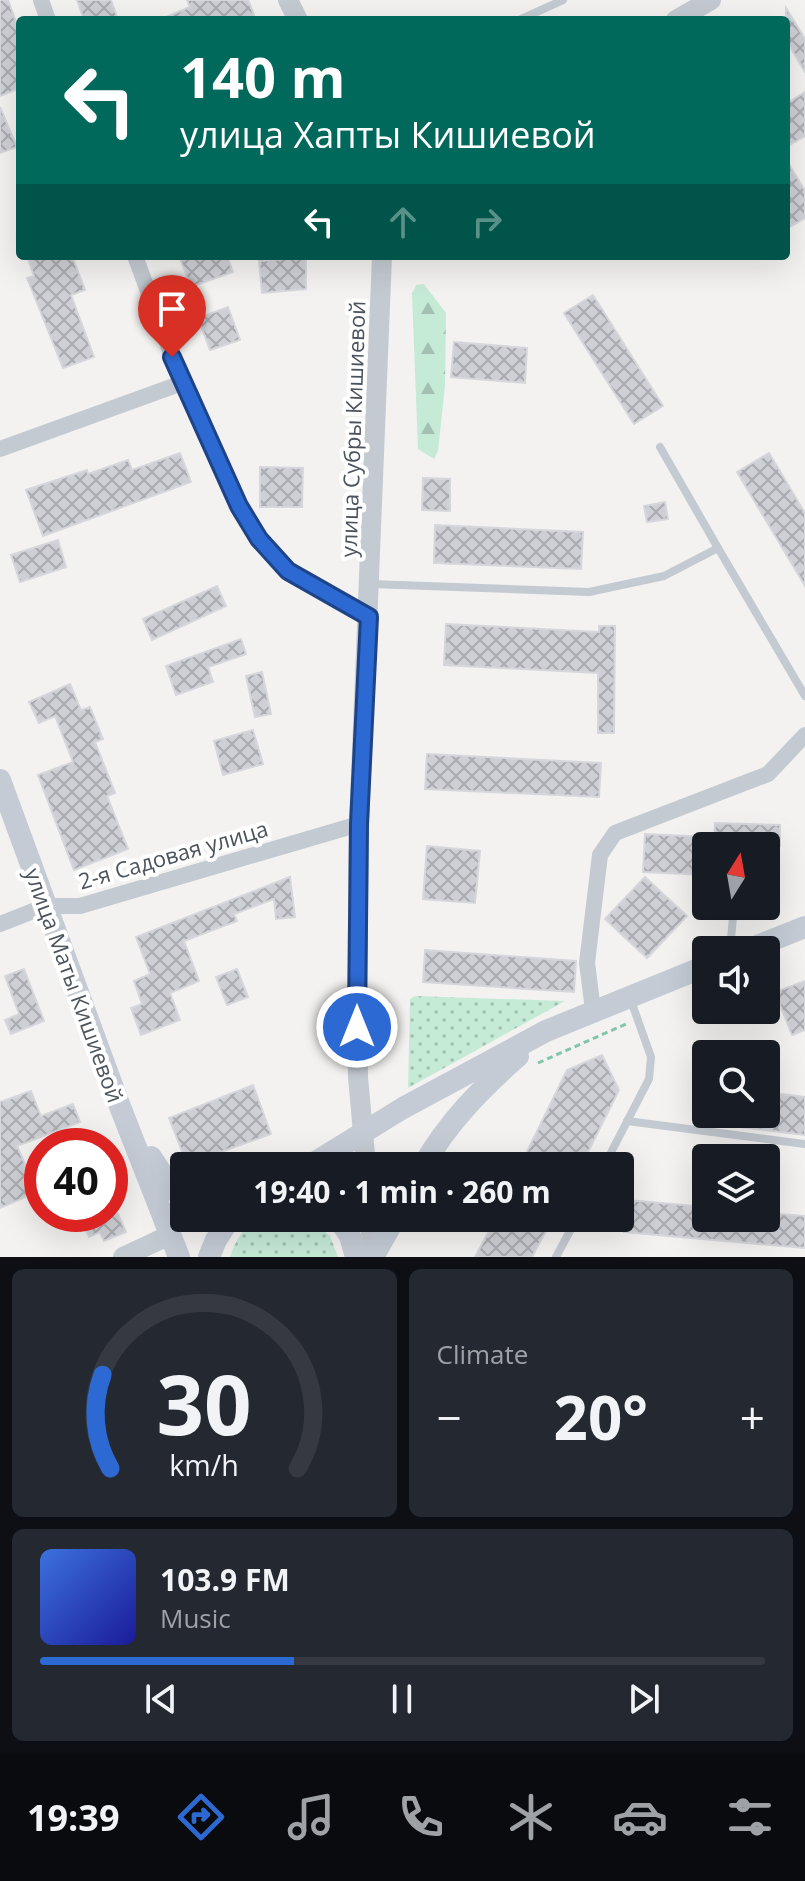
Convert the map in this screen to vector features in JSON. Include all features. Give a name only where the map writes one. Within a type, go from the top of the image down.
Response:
[{"type":"main road","name":"улица Маты Кишиевой","points":[[0,780],[119,1104],[179,1257]]},
{"type":"main road","points":[[780,937],[805,927]]},
{"type":"main road","points":[[331,1152],[546,1031],[692,971]]},
{"type":"main road","points":[[431,1152],[471,1099],[546,1031]]},
{"type":"main road","points":[[119,1104],[170,1186]]},
{"type":"main road","points":[[209,1257],[221,1232]]},
{"type":"main road","points":[[347,1232],[356,1257]]},
{"type":"main road","points":[[373,1257],[387,1232]]},
{"type":"street","points":[[683,16],[711,0]]},
{"type":"street","points":[[136,260],[182,383],[239,506],[259,539],[288,571],[369,617]]},
{"type":"street","name":"улица Субры Кишиевой","points":[[365,1152],[358,1077],[359,824],[382,260]]},
{"type":"street","points":[[0,449],[182,383]]},
{"type":"street","points":[[593,1010],[587,963],[600,855],[615,833],[768,774],[805,735]]},
{"type":"street","name":"2-я Садовая улица","points":[[0,924],[46,906],[80,906],[359,824]]},
{"type":"street","points":[[371,1232],[373,1257]]},
{"type":"street","points":[[123,1257],[170,1235]]},
{"type":"lane","points":[[528,16],[563,0]]},
{"type":"lane","points":[[660,447],[805,696]]},
{"type":"lane","points":[[370,584],[589,592],[664,576],[718,548]]},
{"type":"lane","points":[[611,1152],[649,1079],[651,1057],[629,996]]},
{"type":"lane","points":[[627,1121],[805,1144]]},
{"type":"lane","points":[[556,1257],[569,1232]]},
{"type":"path","points":[[528,1069],[637,1019]]},
{"type":"green space","points":[[424,284],[446,313],[445,386],[438,451],[434,459],[418,449],[412,294],[416,285]]},
{"type":"green space","points":[[415,996],[565,1001],[408,1088],[410,999]]},
{"type":"green space","points":[[325,1232],[338,1257],[230,1257],[241,1234]]},
{"type":"building","points":[[0,0],[8,0],[16,22],[16,90],[0,96]]},
{"type":"building","points":[[77,0],[111,0],[117,16],[83,16]]},
{"type":"building","points":[[187,0],[248,0],[254,16],[169,16],[190,7]]},
{"type":"building","points":[[786,8],[805,39],[805,72],[790,47],[790,16],[786,16]]},
{"type":"building","points":[[805,92],[805,136],[790,145],[790,101]]},
{"type":"building","points":[[0,107],[16,147],[0,153]]},
{"type":"building","points":[[790,166],[805,191],[805,218],[790,227]]},
{"type":"building","points":[[28,260],[74,260],[85,290],[71,295],[94,357],[63,368],[27,278],[34,276]]},
{"type":"building","points":[[181,260],[228,260],[233,272],[191,287]]},
{"type":"building","points":[[306,260],[306,289],[262,293],[259,261]]},
{"type":"building","points":[[593,295],[663,406],[634,424],[564,313]]},
{"type":"building","points":[[228,307],[240,340],[210,350],[198,318]]},
{"type":"building","points":[[454,342],[527,348],[525,383],[451,377]]},
{"type":"building","points":[[180,453],[191,482],[43,536],[26,490],[128,460],[132,470]]},
{"type":"building","points":[[769,453],[805,513],[805,586],[737,472]]},
{"type":"building","points":[[260,467],[303,468],[302,507],[260,507]]},
{"type":"building","points":[[423,478],[450,479],[450,511],[422,510]]},
{"type":"building","points":[[665,502],[668,519],[647,522],[644,506]]},
{"type":"building","points":[[435,525],[583,532],[581,569],[434,563]]},
{"type":"building","points":[[58,540],[66,567],[20,582],[11,555]]},
{"type":"building","points":[[217,586],[226,606],[152,640],[143,619]]},
{"type":"building","points":[[446,624],[599,632],[599,626],[615,626],[614,733],[598,733],[598,673],[444,665]]},
{"type":"building","points":[[241,639],[246,654],[208,667],[213,682],[176,695],[166,666]]},
{"type":"building","points":[[262,672],[271,714],[255,717],[246,676]]},
{"type":"building","points":[[70,684],[81,710],[90,707],[103,739],[95,742],[115,793],[107,796],[128,849],[74,870],[38,775],[73,762],[55,716],[39,723],[29,702]]},
{"type":"building","points":[[253,730],[263,764],[223,775],[214,741]]},
{"type":"building","points":[[427,754],[601,763],[599,797],[425,789]]},
{"type":"building","points":[[715,823],[780,825],[780,832],[715,832]]},
{"type":"building","points":[[645,834],[692,836],[692,874],[643,872]]},
{"type":"building","points":[[427,846],[480,851],[475,903],[423,899]]},
{"type":"building","points":[[290,877],[295,917],[276,919],[274,899],[234,914],[237,921],[184,941],[199,981],[170,993],[180,1020],[141,1035],[131,1008],[142,1004],[134,981],[150,974],[136,937]]},
{"type":"building","points":[[645,877],[687,916],[647,958],[605,919]]},
{"type":"building","points":[[425,950],[576,961],[574,992],[423,982]]},
{"type":"building","points":[[24,969],[44,1021],[11,1034],[5,1020],[19,1014],[5,976]]},
{"type":"building","points":[[237,969],[248,997],[227,1005],[216,977]]},
{"type":"building","points":[[805,981],[805,1030],[792,1035],[780,1005],[780,990]]},
{"type":"building","points":[[602,1055],[619,1090],[588,1152],[527,1152],[567,1070]]},
{"type":"building","points":[[253,1085],[271,1134],[221,1152],[182,1152],[169,1118]]},
{"type":"building","points":[[31,1091],[41,1116],[73,1104],[80,1122],[64,1128],[24,1128],[24,1143],[17,1146],[24,1162],[24,1198],[0,1208],[0,1102]]},
{"type":"building","points":[[780,1094],[805,1097],[805,1135],[748,1128],[780,1128]]},
{"type":"building","points":[[634,1201],[692,1206],[692,1232],[780,1232],[780,1214],[805,1216],[805,1248],[624,1232],[634,1232]]},
{"type":"building","points":[[100,1232],[126,1232],[104,1241]]},
{"type":"building","points":[[488,1232],[545,1232],[532,1257],[475,1257]]},
{"type":"route","points":[[172,357],[239,506],[259,539],[288,571],[369,617],[359,824],[357,1027]]}]
